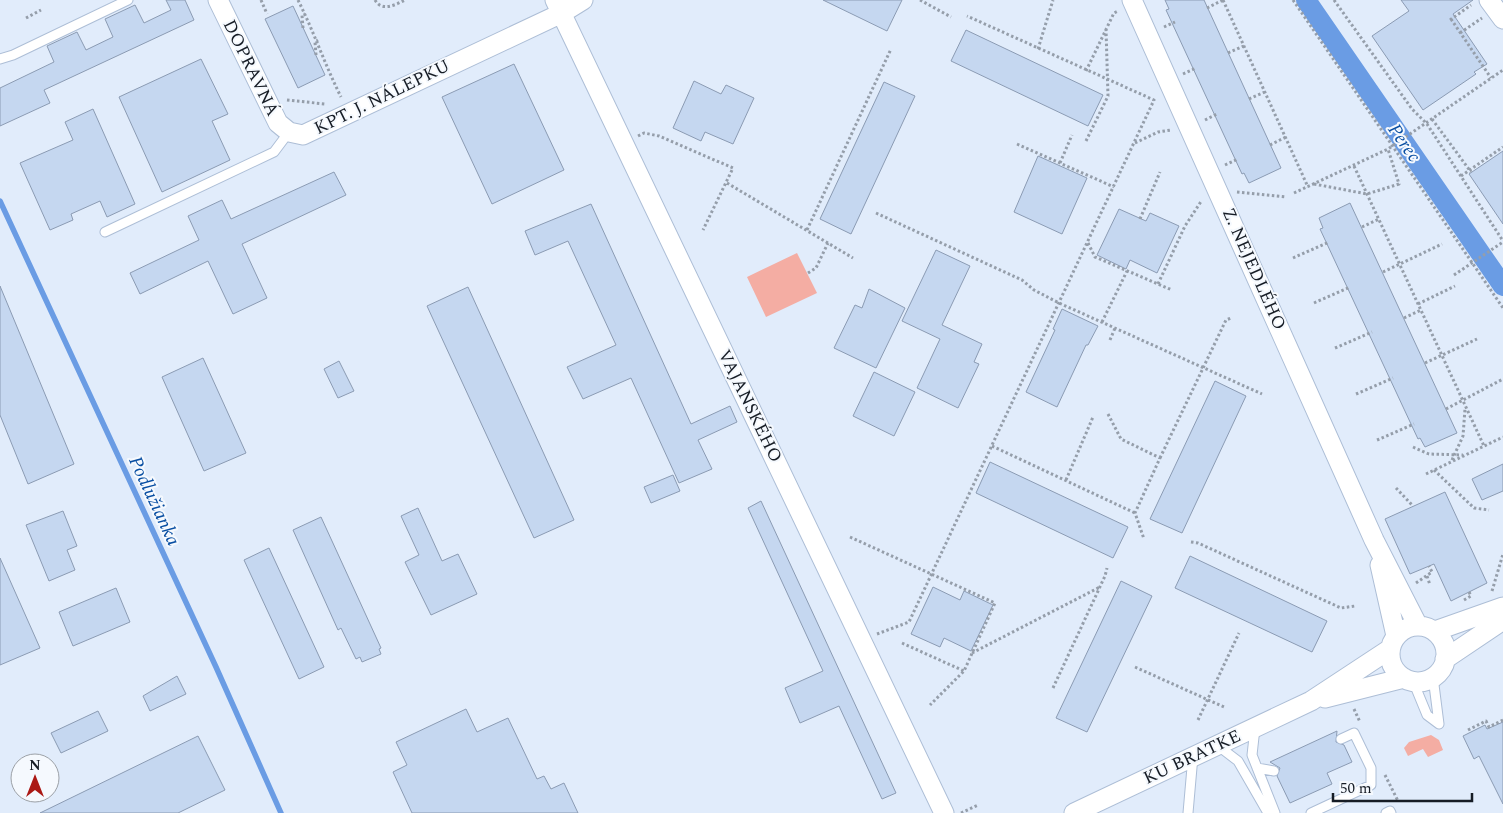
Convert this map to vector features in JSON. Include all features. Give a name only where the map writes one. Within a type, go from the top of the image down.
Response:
[{"type":"street","name":"DOPRAVNÁ","points":[[218,0],[267,104],[278,123],[289,132]]},
{"type":"street","name":"KPT. J. NÁLEPKU","points":[[289,132],[303,134],[314,132],[452,64],[558,7],[583,0]]},
{"type":"street","name":"Z. NEJEDLÉHO","points":[[1129,4],[1374,540],[1427,628]]},
{"type":"street","name":"VAJANSKÉHO","points":[[558,7],[944,813]]},
{"type":"street","name":"Z. NEJEDLÉHO","points":[[1374,540],[1393,642]]},
{"type":"street","points":[[1427,628],[1444,644],[1445,659],[1441,669],[1433,677],[1424,681],[1409,680],[1392,666],[1393,642],[1404,629],[1427,628],[1496,601]]},
{"type":"street","points":[[1445,659],[1503,620]]},
{"type":"street","name":"KU BRATKE","points":[[1075,813],[1311,701],[1393,642]]},
{"type":"street","name":"KU BRATKE","points":[[1311,701],[1409,680]]},
{"type":"lane","points":[[0,59],[13,55],[128,0]]},
{"type":"lane","name":"KPT. J. NÁLEPKU","points":[[105,232],[274,152],[289,132]]},
{"type":"lane","points":[[1409,680],[1426,715],[1439,724],[1433,677]]},
{"type":"lane","points":[[1255,727],[1252,755],[1276,813]]},
{"type":"lane","points":[[1311,813],[1371,785],[1371,768],[1354,733],[1341,739]]},
{"type":"lane","points":[[1217,744],[1238,761],[1268,813]]},
{"type":"lane","points":[[1188,813],[1193,756]]},
{"type":"lane","points":[[1257,768],[1274,771]]},
{"type":"lane","points":[[1386,813],[1390,811],[1391,813]]},
{"type":"path","points":[[261,0],[267,14]]},
{"type":"path","points":[[298,0],[318,40],[321,57],[344,103]]},
{"type":"path","points":[[375,0],[377,4],[385,7],[391,7],[405,0]]},
{"type":"path","points":[[920,0],[951,17]]},
{"type":"path","points":[[1038,49],[1053,0]]},
{"type":"path","points":[[1207,8],[1223,0],[1308,187]]},
{"type":"path","points":[[1293,0],[1503,308]]},
{"type":"path","points":[[1334,0],[1412,109],[1426,124],[1503,241],[1454,275]]},
{"type":"path","points":[[1086,71],[1114,13],[1129,4]]},
{"type":"path","points":[[1489,9],[1451,19],[1491,78]]},
{"type":"path","points":[[1460,33],[1489,9]]},
{"type":"path","points":[[26,18],[41,10]]},
{"type":"path","points":[[303,28],[302,15],[305,14]]},
{"type":"path","points":[[894,626],[909,622],[1154,100],[1108,81],[967,16]]},
{"type":"path","points":[[1159,29],[1175,22]]},
{"type":"path","points":[[1086,141],[1108,96],[1106,29]]},
{"type":"path","points":[[316,55],[315,42],[318,40]]},
{"type":"path","points":[[1228,53],[1244,46]]},
{"type":"path","points":[[807,230],[891,49]]},
{"type":"path","points":[[1180,75],[1196,68]]},
{"type":"path","points":[[1294,193],[1388,149],[1503,70]]},
{"type":"path","points":[[1249,99],[1265,92]]},
{"type":"path","points":[[278,99],[332,104]]},
{"type":"path","points":[[1202,121],[1217,114]]},
{"type":"path","points":[[1432,119],[1470,171]]},
{"type":"path","points":[[1134,143],[1165,130],[1170,130],[1177,134]]},
{"type":"path","points":[[624,145],[644,133],[659,136],[733,168],[703,230]]},
{"type":"path","points":[[1060,163],[1072,134]]},
{"type":"path","points":[[1270,145],[1286,137]]},
{"type":"path","points":[[1017,144],[1114,187]]},
{"type":"path","points":[[1460,176],[1503,147]]},
{"type":"path","points":[[1314,184],[1367,194],[1398,184],[1388,149]]},
{"type":"path","points":[[1222,166],[1238,159]]},
{"type":"path","points":[[1354,166],[1484,446]]},
{"type":"path","points":[[1140,219],[1160,172]]},
{"type":"path","points":[[727,183],[853,258]]},
{"type":"path","points":[[1234,191],[1286,197]]},
{"type":"path","points":[[1158,284],[1186,226],[1203,200]]},
{"type":"path","points":[[876,214],[1022,280],[1034,290],[1058,303],[1262,394]]},
{"type":"path","points":[[1362,227],[1378,219]]},
{"type":"path","points":[[1087,242],[1095,257],[1172,290]]},
{"type":"path","points":[[1293,258],[1330,242]]},
{"type":"path","points":[[808,273],[816,268],[828,243]]},
{"type":"path","points":[[1383,272],[1442,244]]},
{"type":"path","points":[[1102,322],[1127,271]]},
{"type":"path","points":[[1418,304],[1455,286]]},
{"type":"path","points":[[1314,304],[1350,287]]},
{"type":"path","points":[[1404,318],[1421,310]]},
{"type":"path","points":[[1144,539],[1135,513],[1226,320],[1231,318]]},
{"type":"path","points":[[1110,340],[1115,328]]},
{"type":"path","points":[[1335,348],[1372,332]]},
{"type":"path","points":[[1425,363],[1477,339]]},
{"type":"path","points":[[1356,394],[1393,378]]},
{"type":"path","points":[[1446,410],[1503,379]]},
{"type":"path","points":[[1452,461],[1463,436],[1466,407]]},
{"type":"path","points":[[1108,414],[1121,439],[1160,458]]},
{"type":"path","points":[[1066,480],[1093,417]]},
{"type":"path","points":[[1378,440],[1414,424]]},
{"type":"path","points":[[1426,474],[1503,437]]},
{"type":"path","points":[[992,446],[1135,513]]},
{"type":"path","points":[[1412,447],[1429,454],[1465,455]]},
{"type":"path","points":[[1434,470],[1474,508],[1489,510]]},
{"type":"path","points":[[1396,488],[1413,506]]},
{"type":"path","points":[[850,537],[995,603],[964,671],[930,705]]},
{"type":"path","points":[[1191,542],[1198,543],[1341,608],[1355,606]]},
{"type":"path","points":[[1496,601],[1497,581],[1503,554]]},
{"type":"path","points":[[1412,585],[1432,572],[1429,566]]},
{"type":"path","points":[[1053,688],[1107,568]]},
{"type":"path","points":[[1426,576],[1430,585]]},
{"type":"path","points":[[972,653],[1100,587]]},
{"type":"path","points":[[1198,720],[1240,633]]},
{"type":"path","points":[[902,644],[964,671]]},
{"type":"path","points":[[1135,666],[1224,707]]},
{"type":"path","points":[[1468,730],[1486,721],[1489,727],[1503,720]]},
{"type":"path","points":[[961,813],[978,805]]},
{"type":"shaded area","points":[[797,253],[817,293],[766,317],[747,277]]},
{"type":"shaded area","points":[[1431,735],[1439,740],[1443,750],[1428,757],[1423,749],[1408,756],[1404,748],[1409,742]]},
{"type":"building","points":[[166,0],[185,0],[194,20],[44,90],[50,103],[0,126],[0,88],[54,62],[47,46],[77,32],[86,50],[113,37],[105,19],[135,5],[144,23],[171,10]]},
{"type":"building","points":[[823,0],[902,0],[887,31]]},
{"type":"building","points":[[1165,0],[1204,0],[1281,168],[1249,183],[1244,173],[1242,174],[1166,10],[1169,9]]},
{"type":"building","points":[[1401,0],[1473,0],[1453,14],[1487,64],[1474,72],[1476,74],[1423,110],[1372,36],[1409,11]]},
{"type":"building","points":[[293,6],[325,75],[298,88],[265,19]]},
{"type":"building","points":[[966,30],[1103,95],[1088,126],[951,61]]},
{"type":"building","points":[[201,59],[228,114],[212,121],[230,160],[162,192],[119,97]]},
{"type":"building","points":[[514,64],[564,170],[492,204],[442,97]]},
{"type":"building","points":[[694,81],[721,94],[726,85],[754,98],[733,144],[705,132],[701,141],[673,128]]},
{"type":"building","points":[[884,82],[915,96],[851,234],[820,219]]},
{"type":"building","points":[[93,109],[135,204],[107,217],[100,201],[71,214],[73,220],[50,230],[20,163],[73,140],[65,122]]},
{"type":"building","name":"Perec","points":[[1503,151],[1503,224],[1469,174]]},
{"type":"building","points":[[1038,156],[1087,178],[1062,234],[1014,212]]},
{"type":"building","points":[[334,172],[346,195],[242,244],[267,298],[233,314],[208,261],[140,294],[130,273],[199,240],[188,216],[222,200],[231,219]]},
{"type":"building","points":[[1350,203],[1457,433],[1425,447],[1420,438],[1418,439],[1320,229],[1323,228],[1319,218]]},
{"type":"building","points":[[591,204],[691,424],[730,406],[737,422],[698,440],[712,469],[679,483],[631,378],[583,399],[567,367],[616,345],[568,241],[535,255],[525,231]]},
{"type":"building","points":[[1119,209],[1146,221],[1150,213],[1179,226],[1157,273],[1130,260],[1126,269],[1097,255]]},
{"type":"building","points":[[936,250],[970,266],[942,325],[982,344],[974,362],[979,364],[958,408],[917,388],[940,339],[902,321]]},
{"type":"building","points":[[0,286],[74,464],[28,484],[0,415]]},
{"type":"building","points":[[468,287],[574,520],[534,538],[427,306]]},
{"type":"building","points":[[869,289],[905,308],[876,368],[834,348],[855,305],[862,308]]},
{"type":"building","points":[[1062,309],[1098,326],[1088,345],[1086,345],[1057,407],[1026,392],[1055,330],[1053,329]]},
{"type":"building","points":[[203,358],[246,453],[204,471],[162,377]]},
{"type":"building","points":[[339,361],[354,391],[338,398],[324,369]]},
{"type":"building","points":[[874,372],[915,392],[894,436],[853,416]]},
{"type":"building","points":[[1215,381],[1246,396],[1182,533],[1150,519]]},
{"type":"building","points":[[990,462],[1128,527],[1113,558],[976,493]]},
{"type":"building","points":[[1503,464],[1503,491],[1482,500],[1472,479]]},
{"type":"building","points":[[673,475],[680,491],[651,503],[644,487]]},
{"type":"building","points":[[1445,492],[1487,583],[1451,601],[1434,564],[1410,574],[1385,519]]},
{"type":"building","points":[[761,501],[896,793],[882,799],[839,706],[800,723],[785,688],[823,671],[748,508]]},
{"type":"building","points":[[418,508],[442,561],[458,554],[477,594],[431,615],[405,562],[419,555],[401,516]]},
{"type":"building","points":[[63,511],[77,546],[67,550],[75,570],[49,581],[26,525]]},
{"type":"building","points":[[321,517],[381,648],[379,649],[381,654],[362,662],[360,657],[356,659],[341,628],[338,630],[293,530]]},
{"type":"building","points":[[269,548],[324,667],[299,679],[244,560]]},
{"type":"building","points":[[1190,556],[1327,621],[1312,652],[1175,588]]},
{"type":"building","points":[[0,558],[40,648],[0,665]]},
{"type":"building","points":[[1121,581],[1152,596],[1087,732],[1056,718]]},
{"type":"building","points":[[933,587],[960,600],[964,591],[993,605],[971,651],[944,638],[940,647],[911,634]]},
{"type":"building","points":[[116,588],[130,622],[73,646],[59,612]]},
{"type":"building","points":[[177,676],[186,694],[150,711],[143,696]]},
{"type":"building","points":[[466,709],[477,732],[508,718],[537,779],[544,776],[551,789],[564,783],[578,813],[412,813],[393,772],[407,765],[396,742]]},
{"type":"building","points":[[98,711],[108,731],[61,753],[51,733]]},
{"type":"building","points":[[1503,722],[1503,804],[1479,756],[1474,759],[1463,736],[1485,725],[1487,729]]},
{"type":"building","points":[[1337,731],[1336,742],[1344,745],[1352,762],[1327,773],[1332,784],[1290,803],[1277,776],[1280,768],[1270,762]]},
{"type":"building","points":[[198,736],[225,790],[178,813],[40,813]]},
{"type":"waterway","name":"Perec","points":[[1306,0],[1503,286]]},
{"type":"waterway","name":"Podlužianka","points":[[0,201],[216,667],[281,813]]}]
